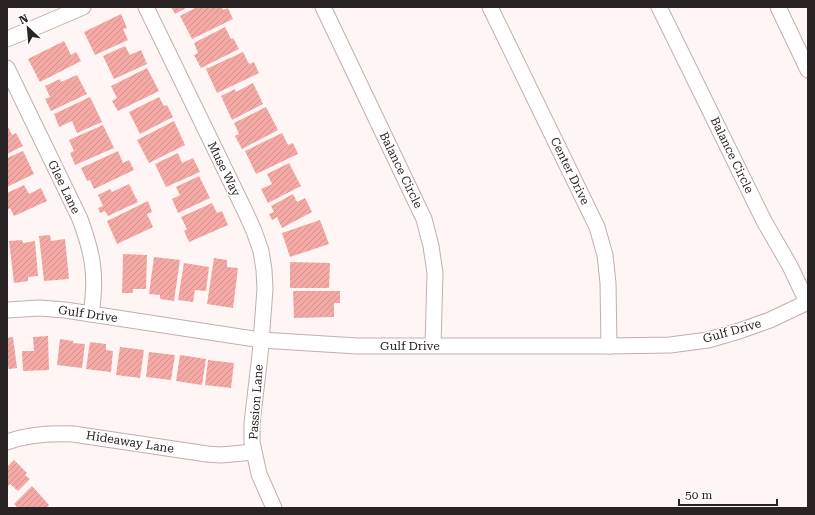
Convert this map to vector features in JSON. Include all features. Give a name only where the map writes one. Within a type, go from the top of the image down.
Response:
[{"type":"street","points":[[7,38],[42,26],[83,7]]},
{"type":"street","name":"Muse Way","points":[[146,7],[254,231],[261,252],[264,270],[265,289],[261,340]]},
{"type":"street","name":"Balance Circle","points":[[323,7],[424,219],[431,246],[435,273],[433,345]]},
{"type":"street","name":"Center Drive","points":[[490,7],[597,227],[605,255],[608,283],[609,346]]},
{"type":"street","name":"Balance Circle","points":[[659,7],[764,221],[790,266],[808,302]]},
{"type":"street","points":[[778,7],[808,70]]},
{"type":"street","name":"Glee Lane","points":[[7,68],[80,219],[86,235],[93,264],[94,294],[91,314]]},
{"type":"street","name":"Gulf Drive","points":[[7,310],[38,308],[91,314],[261,340],[356,346],[609,346],[670,345],[708,340],[770,320],[808,302]]},
{"type":"street","name":"Passion Lane","points":[[261,340],[252,423],[254,452],[259,474],[274,508]]},
{"type":"street","name":"Hideaway Lane","points":[[7,442],[30,436],[73,434],[207,454],[221,455],[254,452]]},
{"type":"building","points":[[171,7],[188,7],[175,14]]},
{"type":"building","points":[[197,7],[222,7],[223,10],[228,8],[233,19],[192,39],[180,16]]},
{"type":"building","points":[[121,14],[127,28],[123,29],[128,40],[95,55],[84,32]]},
{"type":"building","points":[[225,27],[231,39],[233,38],[239,49],[201,68],[194,55],[198,53],[194,43]]},
{"type":"building","points":[[64,41],[71,55],[76,52],[81,61],[40,82],[28,59]]},
{"type":"building","points":[[125,46],[130,55],[141,50],[147,64],[114,79],[103,56]]},
{"type":"building","points":[[243,52],[249,64],[254,62],[259,73],[217,93],[206,69]]},
{"type":"building","points":[[147,68],[159,91],[118,111],[112,101],[117,98],[111,86]]},
{"type":"building","points":[[77,75],[87,94],[51,111],[45,99],[50,97],[45,86],[60,79],[61,82]]},
{"type":"building","points":[[253,83],[263,104],[232,120],[221,96],[235,89],[236,92]]},
{"type":"building","points":[[90,97],[102,122],[77,133],[72,121],[59,127],[54,114]]},
{"type":"building","points":[[159,97],[164,106],[167,105],[173,117],[140,134],[129,112]]},
{"type":"building","points":[[266,107],[278,130],[242,149],[235,136],[239,134],[234,123]]},
{"type":"building","points":[[174,121],[185,145],[149,163],[137,140]]},
{"type":"building","points":[[7,125],[12,135],[16,133],[23,146],[7,154]]},
{"type":"building","points":[[103,125],[114,148],[75,165],[70,153],[74,151],[69,140]]},
{"type":"building","points":[[282,133],[288,145],[293,143],[298,154],[256,174],[245,151]]},
{"type":"building","points":[[23,151],[34,174],[7,187],[7,158]]},
{"type":"building","points":[[118,151],[123,163],[129,160],[134,170],[94,189],[90,180],[87,181],[81,168]]},
{"type":"building","points":[[178,153],[182,163],[193,158],[200,172],[166,187],[155,164]]},
{"type":"building","points":[[289,163],[301,186],[268,203],[261,189],[272,184],[267,174]]},
{"type":"building","points":[[199,176],[210,198],[178,213],[172,199],[180,195],[176,187]]},
{"type":"building","points":[[129,184],[138,202],[108,216],[105,211],[100,213],[98,208],[103,206],[98,195],[110,189],[112,192]]},
{"type":"building","points":[[24,185],[29,194],[41,188],[47,201],[14,216],[10,208],[7,210],[7,193]]},
{"type":"building","points":[[293,194],[297,202],[305,198],[312,212],[282,228],[277,217],[272,220],[269,214],[274,212],[271,206]]},
{"type":"building","points":[[148,201],[152,212],[147,214],[153,227],[117,244],[107,221]]},
{"type":"building","points":[[212,203],[217,213],[222,211],[228,225],[189,242],[184,231],[187,229],[181,217]]},
{"type":"building","points":[[320,220],[329,244],[290,257],[282,233]]},
{"type":"building","points":[[50,235],[51,241],[65,239],[69,279],[44,281],[39,236]]},
{"type":"building","points":[[22,240],[23,243],[35,241],[38,276],[28,277],[28,281],[14,283],[9,241]]},
{"type":"building","points":[[123,254],[147,255],[146,289],[133,289],[133,293],[122,293]]},
{"type":"building","points":[[154,257],[180,260],[174,301],[160,299],[160,295],[149,294]]},
{"type":"building","points":[[214,258],[227,260],[227,267],[238,268],[233,308],[207,304]]},
{"type":"building","points":[[290,262],[330,263],[329,288],[290,288]]},
{"type":"building","points":[[184,263],[209,267],[206,291],[195,290],[193,302],[178,300]]},
{"type":"building","points":[[293,291],[340,291],[340,303],[334,303],[334,317],[294,318]]},
{"type":"building","points":[[48,336],[49,370],[23,371],[22,351],[34,351],[33,337]]},
{"type":"building","points":[[13,337],[17,368],[9,369],[7,364],[7,338]]},
{"type":"building","points":[[60,339],[73,341],[73,343],[85,344],[82,368],[57,365]]},
{"type":"building","points":[[90,342],[106,344],[106,350],[113,351],[111,372],[86,369]]},
{"type":"building","points":[[120,347],[144,350],[140,378],[116,375]]},
{"type":"building","points":[[149,352],[175,355],[171,380],[146,377]]},
{"type":"building","points":[[180,355],[206,359],[202,385],[176,381]]},
{"type":"building","points":[[208,360],[234,363],[231,388],[205,385]]},
{"type":"building","points":[[14,460],[27,473],[25,475],[30,479],[18,491],[10,484],[7,487],[7,467]]},
{"type":"building","points":[[32,486],[49,505],[46,508],[18,508],[14,504]]}]
